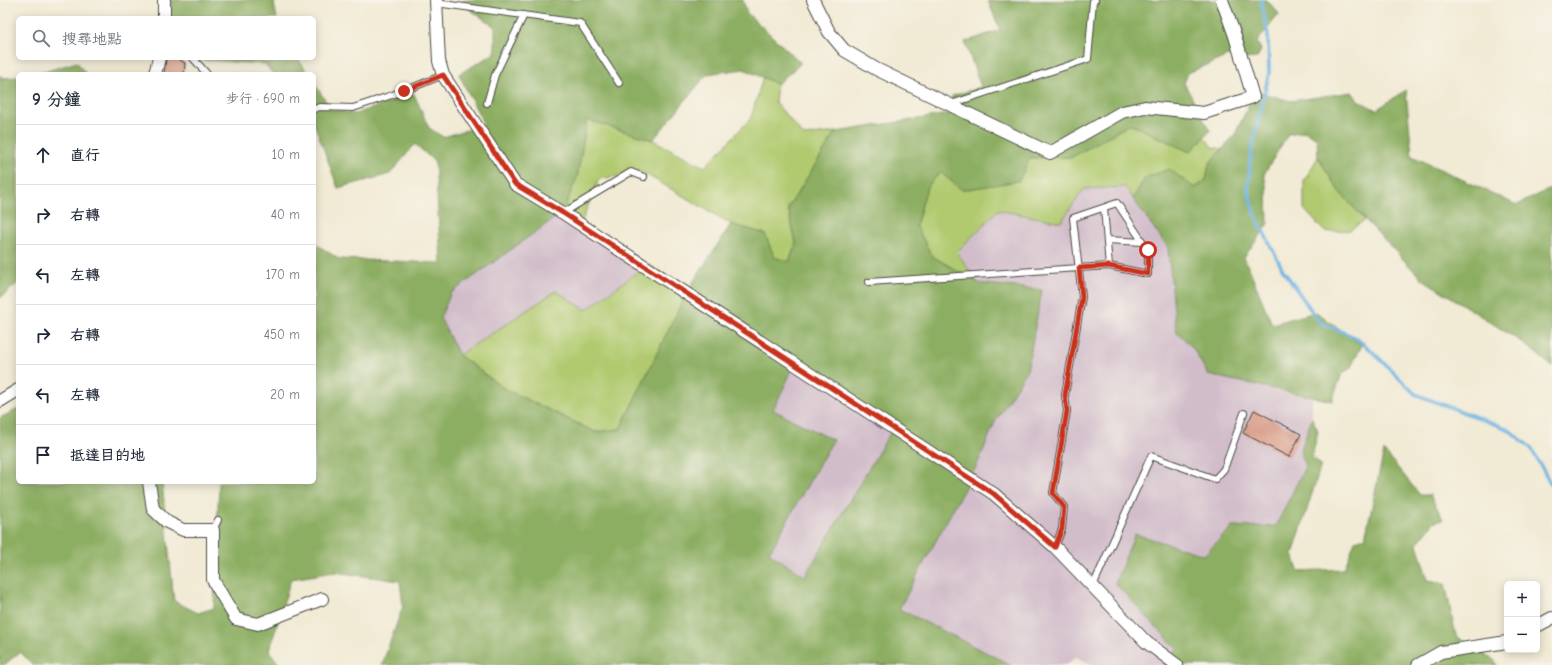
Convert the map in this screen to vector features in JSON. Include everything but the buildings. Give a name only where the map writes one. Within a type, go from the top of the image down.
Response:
[{"type":"street","points":[[164,0],[164,16]]},
{"type":"street","points":[[813,0],[829,32],[844,50],[876,69],[1050,153],[1122,112],[1145,107],[1204,113],[1253,97],[1235,36],[1222,0]]},
{"type":"street","points":[[436,2],[439,61],[443,75],[515,184],[563,213],[994,494],[1055,547],[1146,642],[1177,665]]},
{"type":"street","points":[[156,72],[158,60]]},
{"type":"street","points":[[0,401],[16,391]]},
{"type":"street","points":[[149,484],[153,508],[167,522],[183,530],[216,525],[213,580],[236,619],[258,624],[322,599]]},
{"type":"street","points":[[1540,624],[1552,618]]},
{"type":"street","points":[[1418,665],[1441,652],[1504,642]]},
{"type":"lane","points":[[951,104],[1088,59],[1093,2],[1095,0]]},
{"type":"lane","points":[[436,2],[580,23],[619,83]]},
{"type":"lane","points":[[486,103],[495,75],[524,15]]},
{"type":"lane","points":[[195,60],[205,72]]},
{"type":"lane","points":[[316,108],[320,107],[353,108],[404,91],[443,75]]},
{"type":"lane","points":[[563,213],[631,172],[644,177]]},
{"type":"lane","points":[[869,282],[1079,268],[1109,266],[1148,274],[1148,250],[1116,203],[1073,218],[1079,268],[1082,297],[1065,395],[1067,411],[1053,493],[1064,507],[1062,529],[1055,547]]},
{"type":"lane","points":[[1104,208],[1109,266]]},
{"type":"lane","points":[[1107,240],[1143,242]]},
{"type":"lane","points":[[1093,586],[1151,456],[1214,480],[1224,469],[1244,413]]},
{"type":"shaded area","points":[[1122,185],[1168,248],[1176,331],[1193,348],[1208,375],[1312,398],[1312,418],[1300,453],[1306,465],[1276,526],[1232,527],[1204,555],[1135,534],[1115,583],[1177,650],[1163,665],[1093,665],[1076,657],[1065,665],[1011,665],[899,609],[977,465],[995,422],[861,271],[958,252],[998,210],[1047,220],[1056,219],[1070,208],[1084,189],[1116,188]]},
{"type":"shaded area","points":[[563,212],[648,264],[586,310],[556,291],[459,355],[440,317],[451,292]]},
{"type":"shaded area","points":[[796,361],[894,426],[806,576],[769,553],[833,440],[773,410]]},
{"type":"green space","points":[[170,0],[276,0],[274,4],[277,16],[172,16]]},
{"type":"green space","points":[[463,0],[743,0],[747,13],[801,63],[777,84],[744,69],[707,74],[653,140],[587,120],[577,177],[563,212],[451,293],[440,318],[459,355],[503,388],[595,432],[620,429],[688,290],[731,224],[765,234],[774,257],[789,262],[796,243],[788,208],[836,132],[949,114],[952,96],[981,87],[965,42],[1000,30],[988,1],[1267,0],[1279,14],[1257,42],[1261,50],[1257,58],[1243,59],[1228,56],[1188,73],[1184,83],[1210,131],[1190,152],[1130,124],[1072,157],[1030,158],[1019,181],[962,190],[940,172],[927,187],[916,226],[932,256],[978,283],[1042,290],[1027,370],[995,422],[977,465],[899,609],[1011,665],[382,665],[403,606],[400,581],[335,572],[291,579],[269,651],[280,665],[33,665],[20,652],[4,665],[0,665],[0,418],[16,410],[16,484],[162,484],[174,601],[198,613],[214,608],[219,484],[316,484],[316,244],[339,259],[441,263],[435,162],[415,144],[390,174],[338,188],[316,128],[316,86],[331,109],[355,114],[414,94],[429,128],[443,137],[484,125],[459,74],[495,53],[495,27],[465,6]],"holes":[[[796,362],[894,426],[805,576],[769,553],[833,440],[773,410]]]},
{"type":"green space","points":[[203,60],[299,60],[307,72],[271,72],[265,64]]},
{"type":"green space","points":[[77,62],[84,72],[43,72]]},
{"type":"green space","points":[[0,75],[2,78],[16,77],[16,285],[0,298]]},
{"type":"green space","points":[[763,77],[777,84],[775,102],[804,136],[836,132],[788,208],[796,243],[789,262],[774,257],[765,234],[731,224],[642,172],[599,179],[581,223],[563,212],[577,177],[587,119],[653,140],[705,167],[751,118]]},
{"type":"green space","points":[[1406,90],[1412,156],[1517,205],[1552,188],[1552,366],[1523,343],[1421,278],[1338,190],[1318,157],[1317,138],[1304,131],[1288,134],[1264,174],[1267,190],[1268,225],[1244,257],[1272,324],[1316,312],[1362,345],[1350,369],[1342,373],[1332,401],[1208,375],[1193,348],[1176,331],[1168,248],[1133,199],[1145,178],[1169,169],[1195,188],[1206,180],[1209,164],[1234,136],[1256,91],[1290,101],[1352,92],[1358,100],[1376,110]]},
{"type":"green space","points":[[1130,124],[1190,152],[1204,137],[1213,147],[1222,149],[1209,164],[1206,180],[1195,188],[1145,178],[1133,199],[1125,187],[1084,189],[1061,222],[998,210],[957,252],[978,283],[932,256],[916,226],[927,187],[940,172],[1030,158],[1072,157]]},
{"type":"green space","points":[[1318,157],[1338,190],[1365,220],[1350,230],[1325,232],[1304,209],[1304,181]]},
{"type":"green space","points":[[648,264],[688,290],[620,429],[595,432],[503,388],[459,355],[556,291],[586,310]]},
{"type":"green space","points":[[1312,418],[1318,431],[1312,457],[1321,465],[1293,554],[1298,571],[1344,569],[1355,541],[1365,538],[1384,451],[1420,495],[1430,495],[1443,519],[1434,522],[1417,544],[1428,580],[1445,583],[1456,636],[1494,660],[1497,665],[1163,665],[1177,649],[1115,583],[1135,534],[1204,555],[1232,527],[1276,526],[1306,465],[1300,453]]},
{"type":"waterway","points":[[1261,0],[1268,35],[1269,73],[1251,153],[1248,190],[1256,217],[1283,270],[1320,323],[1355,337],[1373,352],[1415,394],[1508,429],[1531,448],[1552,486]]},
{"type":"route","points":[[404,91],[443,75],[515,184],[563,213],[994,494],[1055,547],[1062,529],[1064,507],[1053,493],[1067,411],[1065,395],[1082,297],[1079,268],[1109,266],[1148,274],[1148,250]]}]
